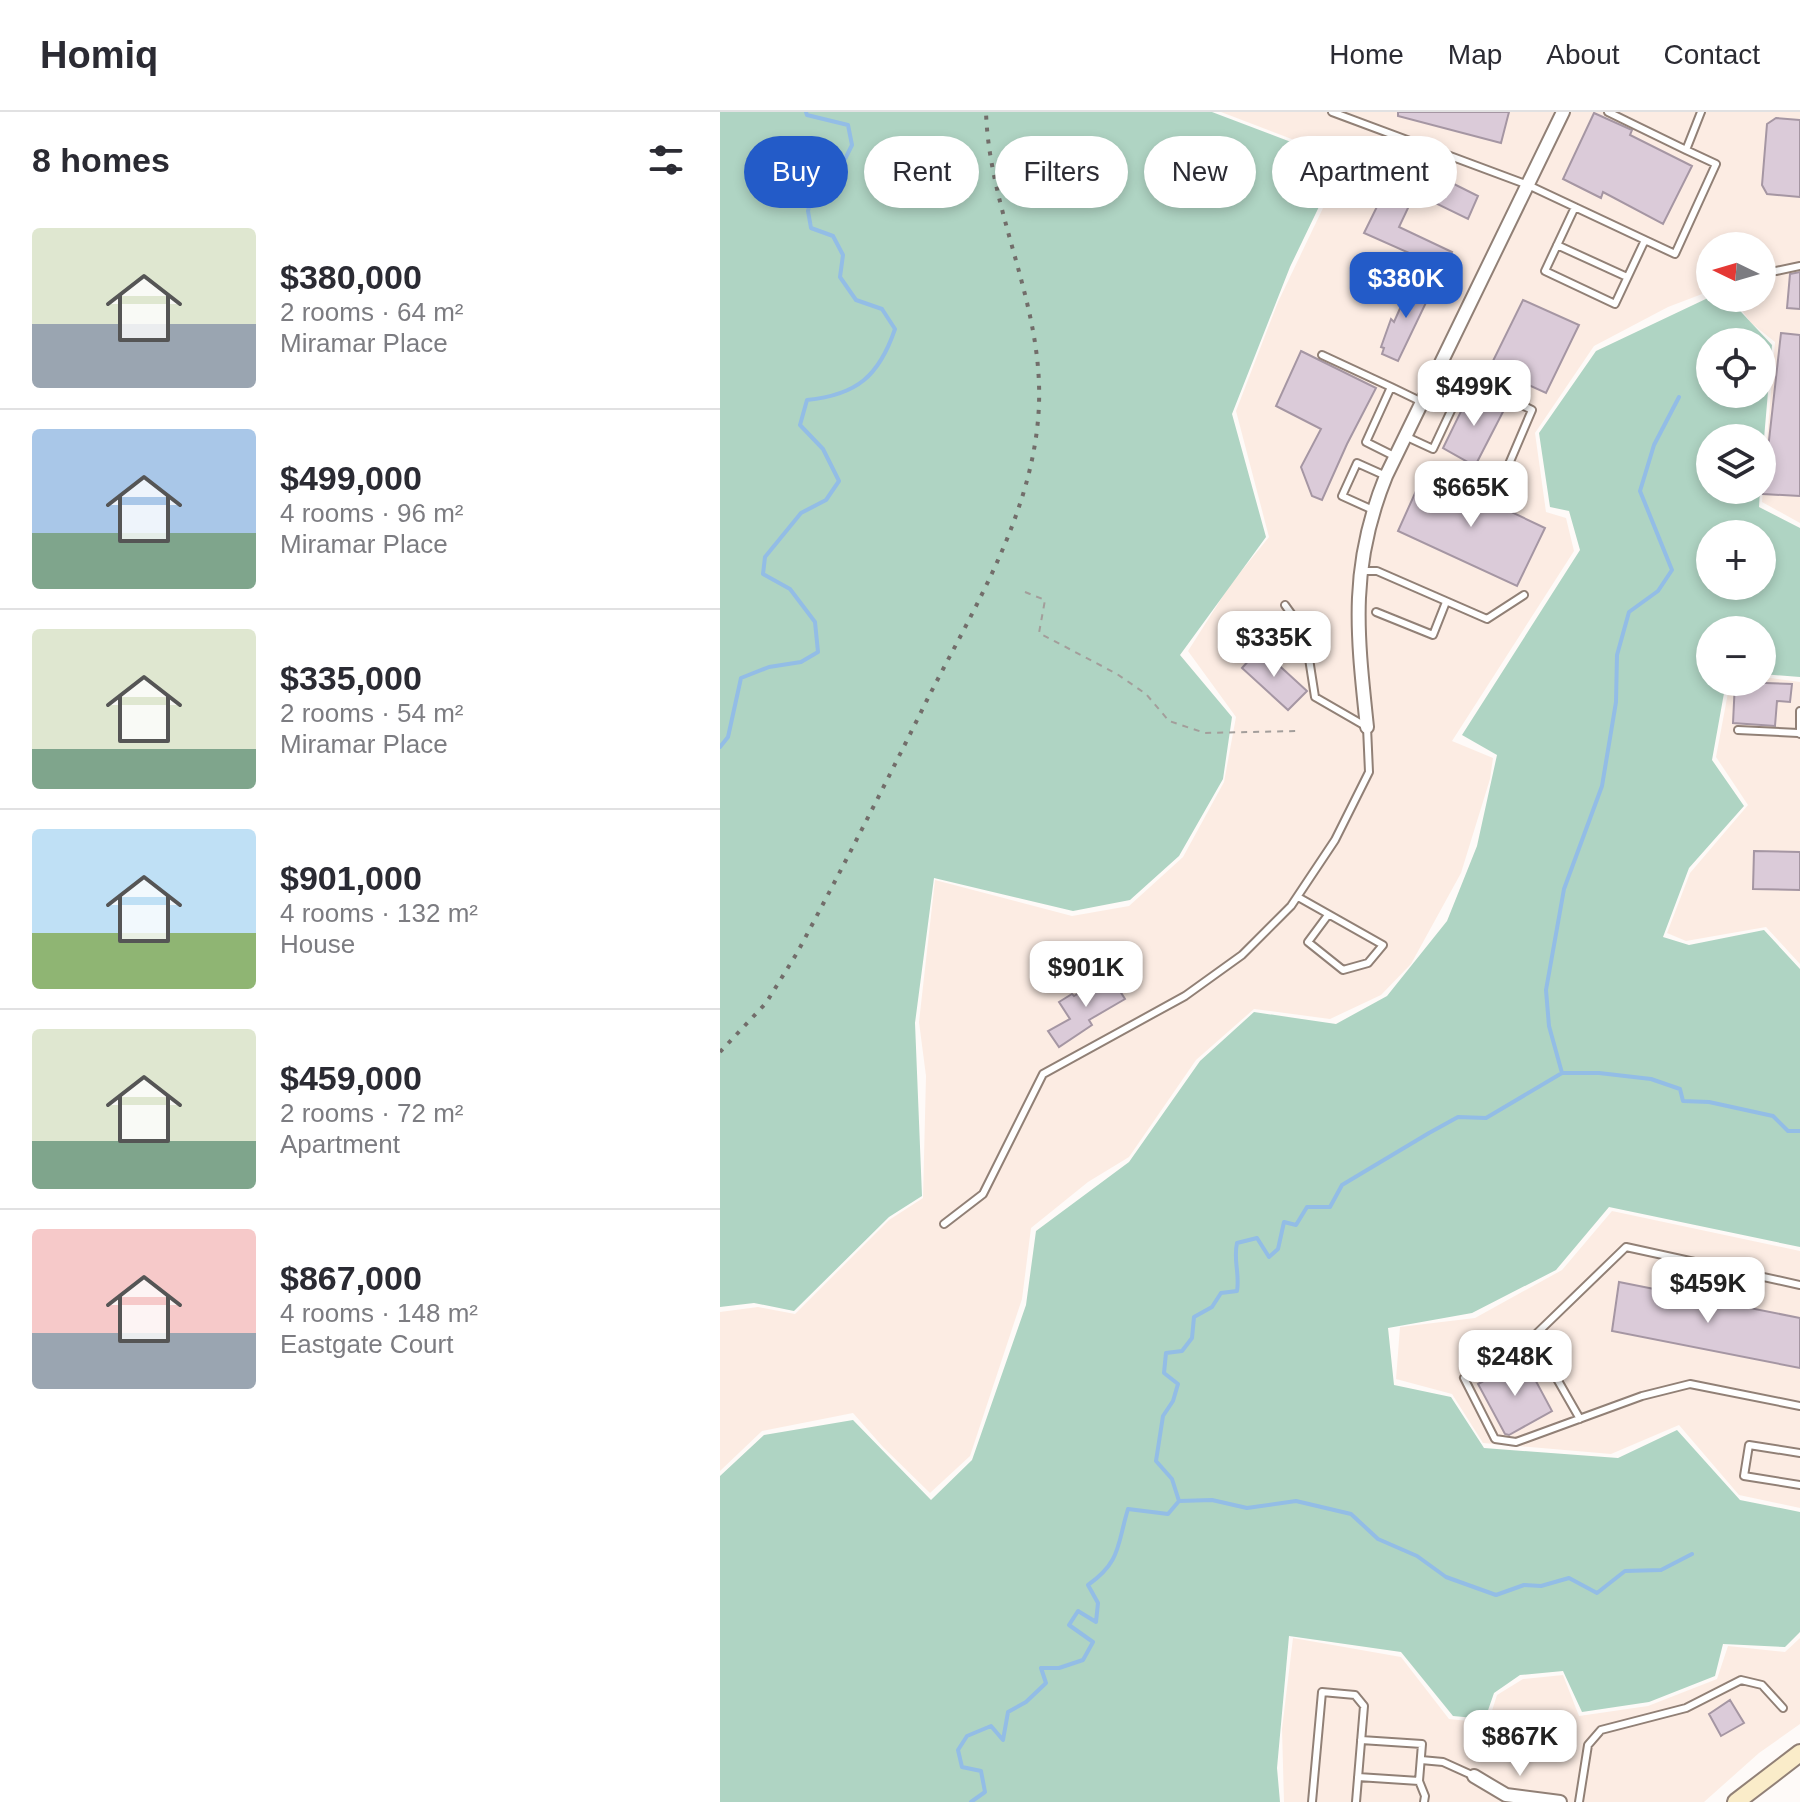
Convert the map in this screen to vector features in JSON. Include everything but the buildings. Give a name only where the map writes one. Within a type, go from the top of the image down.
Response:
[{"type":"main road","points":[[1736,1802],[1800,1753]]},
{"type":"street","points":[[1367,727],[1357,634],[1362,551],[1373,510],[1386,476],[1563,112]]},
{"type":"street","points":[[1474,1776],[1506,1798],[1560,1802]]},
{"type":"lane","points":[[1332,112],[1528,185],[1675,254],[1716,164],[1609,112]]},
{"type":"lane","points":[[1686,150],[1701,112]]},
{"type":"lane","points":[[1575,207],[1545,271],[1615,304],[1645,240]]},
{"type":"lane","points":[[1557,245],[1627,277]]},
{"type":"lane","points":[[1776,271],[1800,266]]},
{"type":"lane","points":[[1322,355],[1423,402]]},
{"type":"lane","points":[[1437,374],[1463,385],[1477,383],[1532,410],[1503,478]]},
{"type":"lane","points":[[1407,437],[1433,449],[1463,385]]},
{"type":"lane","points":[[1391,387],[1366,442],[1396,457]]},
{"type":"lane","points":[[1373,510],[1342,496],[1357,463],[1386,476]]},
{"type":"lane","points":[[1360,571],[1377,571],[1487,619],[1524,595]]},
{"type":"lane","points":[[1376,612],[1433,635],[1446,602]]},
{"type":"lane","points":[[944,1224],[983,1194],[1043,1074],[1185,996],[1242,955],[1298,897],[1335,840],[1369,772],[1367,727],[1315,697],[1305,633],[1285,605]]},
{"type":"lane","points":[[1738,730],[1799,734],[1800,711]]},
{"type":"lane","points":[[1298,897],[1383,945],[1368,963],[1343,970],[1308,942],[1328,915]]},
{"type":"lane","points":[[1800,1285],[1626,1247],[1533,1337],[1464,1378],[1495,1439],[1516,1442],[1642,1396],[1690,1384],[1800,1406]]},
{"type":"lane","points":[[1533,1337],[1580,1419]]},
{"type":"lane","points":[[1800,1453],[1749,1445],[1744,1476],[1800,1485]]},
{"type":"lane","points":[[1579,1802],[1588,1745],[1601,1730],[1686,1708],[1741,1680],[1762,1685],[1783,1708]]},
{"type":"lane","points":[[1312,1802],[1322,1692],[1355,1695],[1364,1706],[1356,1802]]},
{"type":"lane","points":[[1361,1740],[1422,1744],[1419,1781],[1424,1802]]},
{"type":"lane","points":[[1421,1760],[1443,1762],[1474,1776]]},
{"type":"lane","points":[[1358,1777],[1419,1781]]},
{"type":"path","points":[[1025,592],[1045,600],[1039,633],[1117,674],[1146,694],[1169,721],[1205,733],[1299,731]]},
{"type":"shaded area","points":[[1221,112],[1800,112],[1800,523],[1766,504],[1776,504],[1776,424],[1768,424],[1770,408],[1776,408],[1776,328],[1757,328],[1743,312],[1776,312],[1776,232],[1696,232],[1696,296],[1668,307],[1594,346],[1535,433],[1546,512],[1566,518],[1574,551],[1452,741],[1493,758],[1490,779],[1461,873],[1411,964],[1381,995],[1330,1019],[1254,1009],[1196,1060],[1129,1157],[1088,1182],[1031,1228],[1022,1299],[970,1456],[930,1493],[853,1413],[762,1431],[720,1471],[720,1312],[758,1307],[795,1314],[889,1220],[923,1198],[926,1076],[919,1022],[935,880],[1072,916],[1129,906],[1183,857],[1224,782],[1236,717],[1188,651],[1230,585],[1269,537],[1236,411],[1278,302],[1323,208],[1457,208],[1457,136],[1284,136]]},
{"type":"shaded area","points":[[1776,679],[1800,682],[1800,964],[1766,927],[1686,941],[1667,933],[1690,873],[1748,805],[1716,757],[1727,696],[1776,696]]},
{"type":"shaded area","points":[[1612,1211],[1800,1251],[1800,1508],[1739,1495],[1679,1425],[1611,1454],[1483,1443],[1452,1394],[1396,1379],[1400,1327],[1475,1318],[1562,1270]]},
{"type":"shaded area","points":[[1293,1638],[1401,1657],[1449,1719],[1488,1723],[1497,1695],[1523,1679],[1563,1675],[1579,1716],[1648,1706],[1717,1679],[1728,1646],[1785,1652],[1800,1638],[1800,1724],[1759,1753],[1704,1802],[1284,1802],[1282,1729]]},
{"type":"green space","points":[[720,112],[1212,112],[1275,136],[1272,136],[1272,208],[1318,208],[1290,267],[1232,414],[1266,537],[1180,655],[1232,717],[1223,779],[1179,856],[1130,900],[1073,911],[934,878],[915,1023],[922,1196],[889,1217],[794,1311],[754,1303],[720,1307]]},
{"type":"green space","points":[[1696,304],[1696,312],[1741,312],[1756,328],[1696,328],[1696,408],[1767,408],[1765,424],[1696,424],[1696,504],[1759,504],[1759,507],[1800,528],[1800,677],[1776,675],[1776,616],[1696,616],[1696,696],[1723,696],[1712,760],[1744,806],[1689,868],[1663,937],[1689,945],[1764,930],[1800,969],[1800,1247],[1609,1207],[1556,1270],[1472,1313],[1388,1328],[1394,1385],[1451,1397],[1484,1448],[1618,1458],[1677,1430],[1740,1500],[1800,1512],[1800,1632],[1785,1647],[1723,1644],[1715,1676],[1649,1702],[1582,1712],[1563,1671],[1520,1675],[1494,1693],[1485,1719],[1453,1716],[1401,1652],[1289,1636],[1277,1768],[1280,1802],[720,1802],[720,1476],[764,1435],[853,1420],[931,1500],[972,1460],[1026,1305],[1036,1231],[1129,1162],[1200,1061],[1254,1012],[1336,1024],[1387,996],[1447,921],[1477,846],[1497,755],[1462,735],[1580,550],[1569,511],[1550,507],[1539,433],[1596,351]]},
{"type":"waterway","points":[[720,747],[728,737],[741,678],[769,667],[801,662],[818,652],[815,622],[790,589],[763,574],[765,557],[801,513],[826,500],[839,481],[823,449],[800,425],[807,400],[840,393],[864,380],[882,359],[895,329],[882,309],[856,300],[840,277],[843,255],[833,236],[811,228],[808,211],[813,189],[844,161],[852,145],[848,125],[807,115],[806,112]]},
{"type":"waterway","points":[[1562,1073],[1549,1026],[1546,990],[1564,889],[1602,786],[1616,702],[1617,655],[1629,612],[1658,591],[1672,570],[1640,491],[1654,445],[1679,397]]},
{"type":"waterway","points":[[971,1802],[985,1792],[981,1771],[962,1767],[958,1750],[967,1736],[991,1726],[1003,1740],[1008,1712],[1026,1702],[1046,1683],[1041,1668],[1059,1668],[1083,1660],[1093,1642],[1069,1625],[1078,1611],[1096,1622],[1098,1603],[1088,1585],[1112,1560],[1128,1509],[1168,1514],[1179,1501],[1172,1479],[1156,1461],[1163,1416],[1173,1401],[1178,1384],[1164,1373],[1166,1353],[1182,1351],[1192,1338],[1194,1317],[1212,1307],[1221,1293],[1237,1291],[1237,1243],[1257,1238],[1269,1257],[1278,1249],[1284,1222],[1296,1225],[1307,1207],[1330,1207],[1342,1185],[1458,1117],[1486,1118],[1562,1073],[1599,1073],[1651,1079],[1680,1089],[1683,1101],[1709,1102],[1773,1116],[1788,1131],[1800,1131]]},
{"type":"waterway","points":[[1179,1501],[1212,1500],[1247,1508],[1296,1501],[1351,1514],[1378,1539],[1417,1556],[1446,1577],[1496,1595],[1524,1585],[1541,1586],[1569,1578],[1597,1593],[1625,1571],[1661,1570],[1692,1554]]},
{"type":"railway","points":[[720,1052],[766,1003],[797,953],[985,587],[1019,508],[1037,426],[1039,384],[1030,315],[995,181],[986,112]]}]
